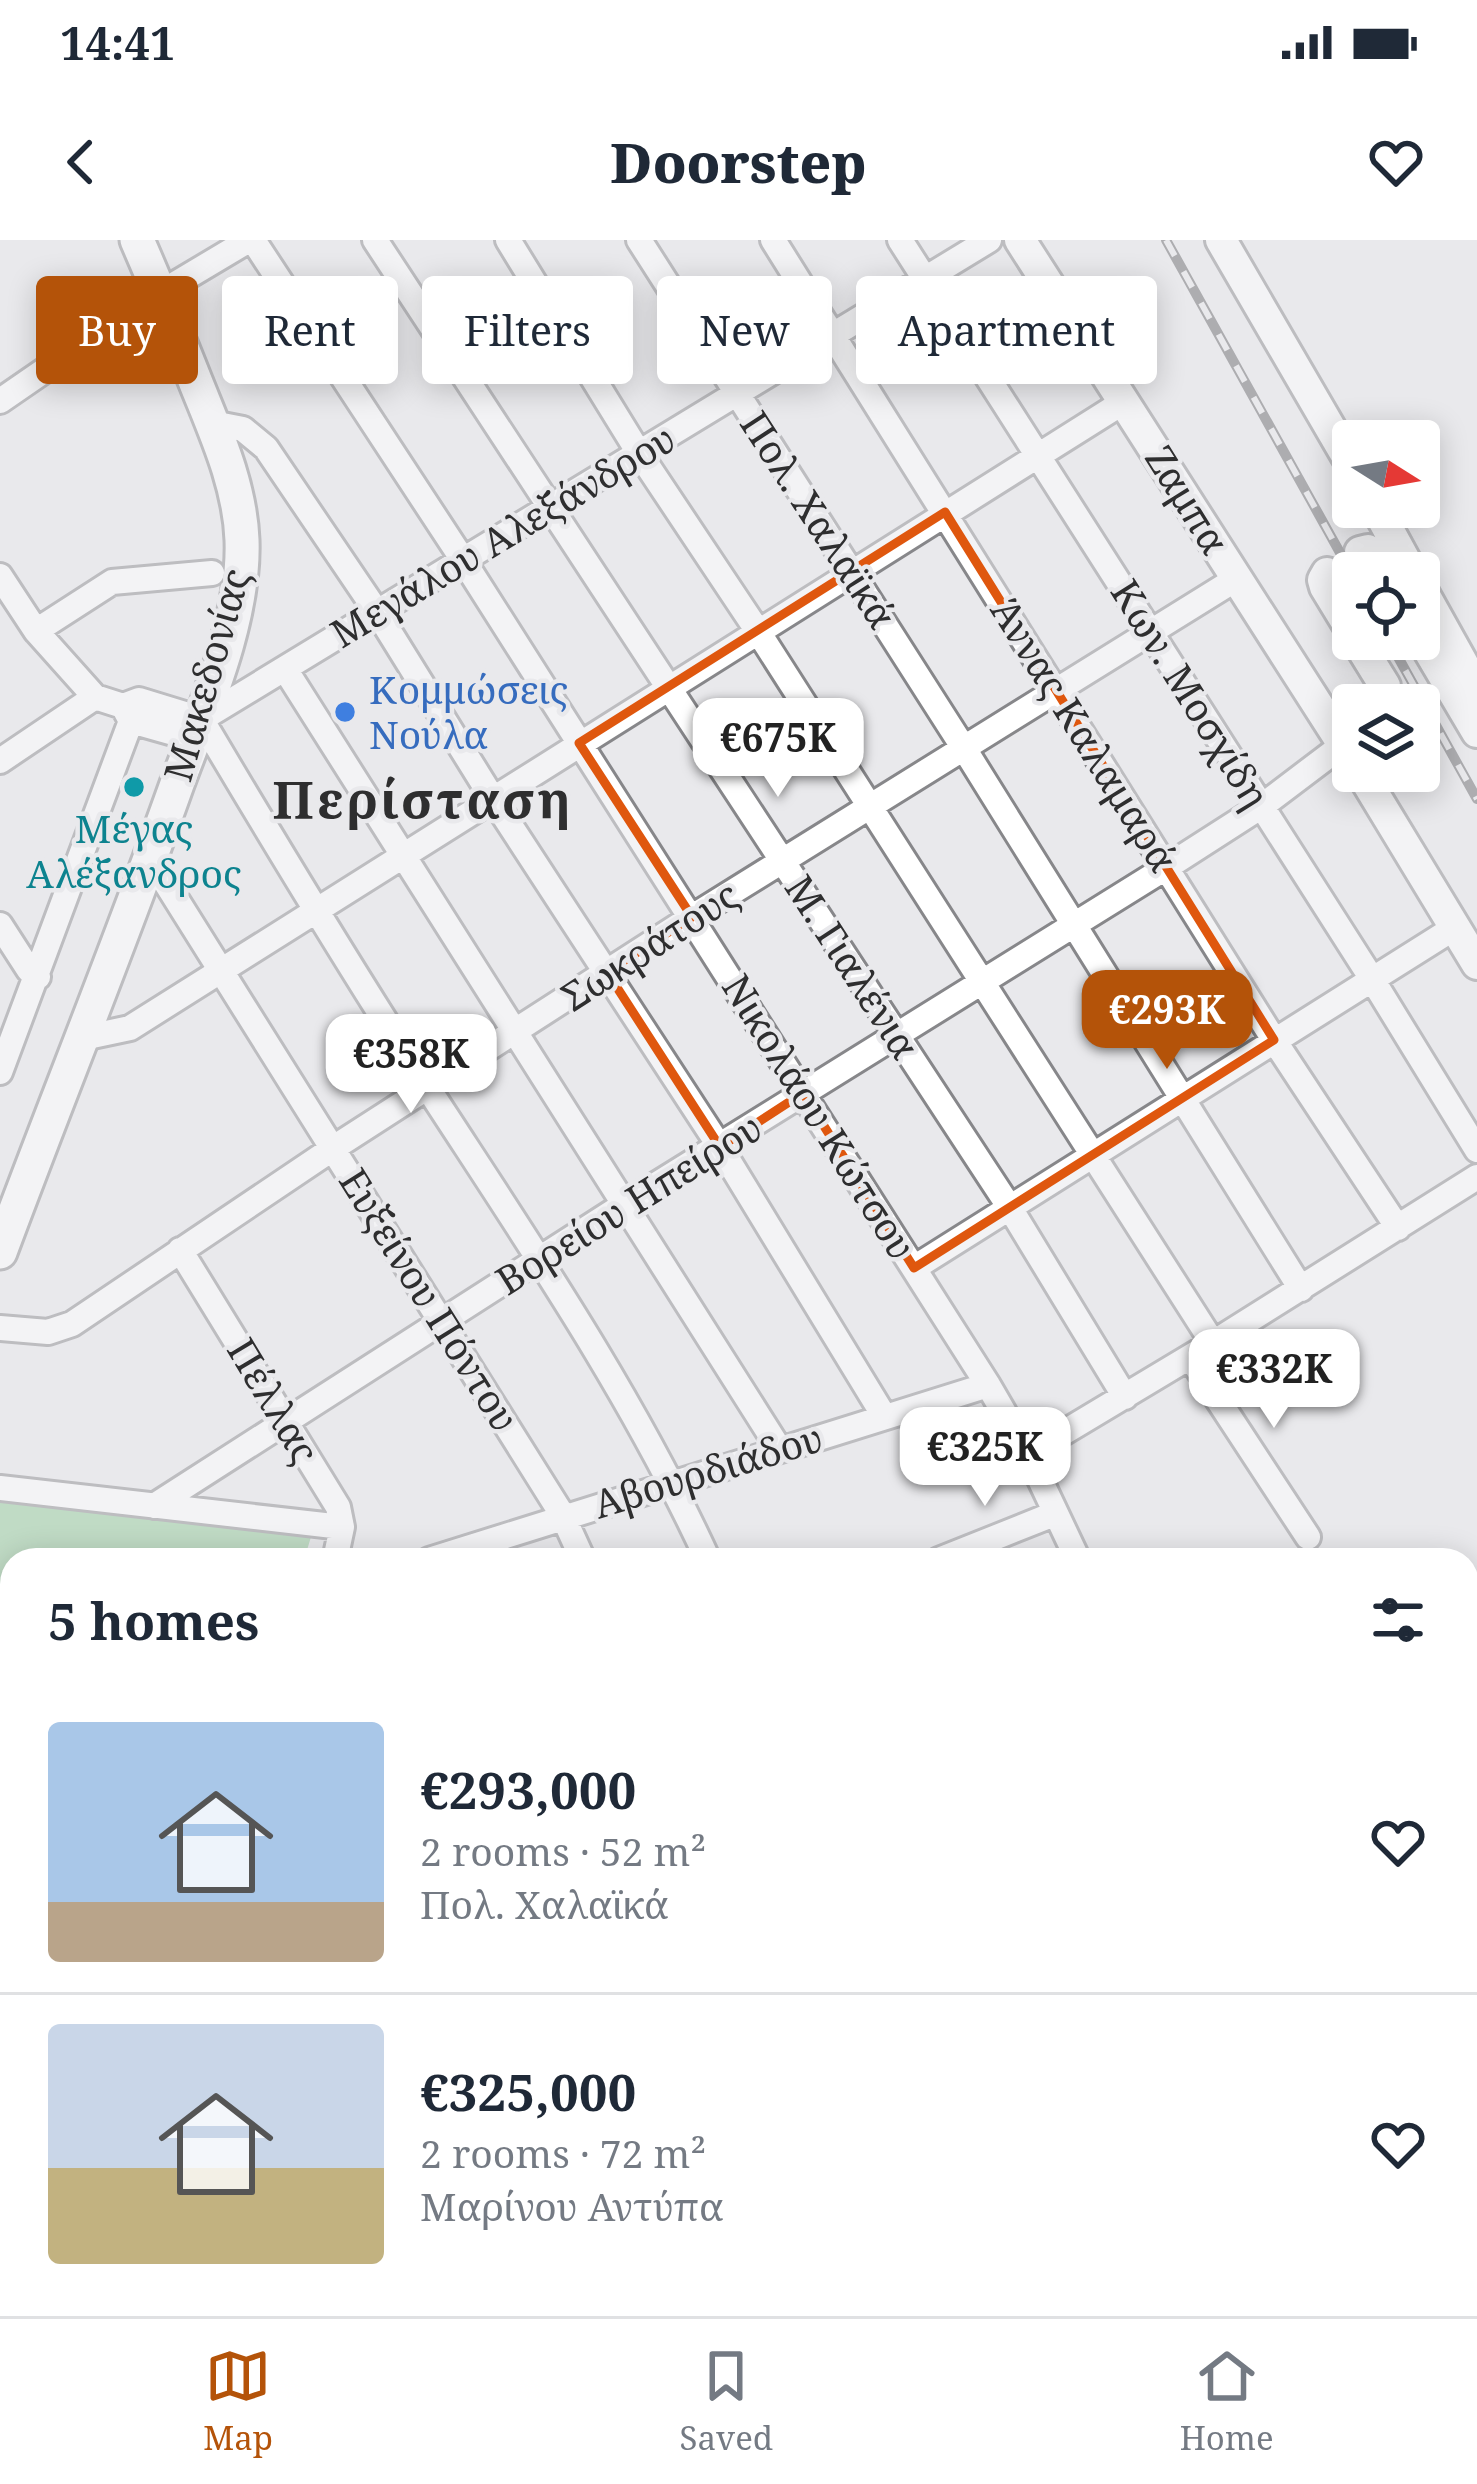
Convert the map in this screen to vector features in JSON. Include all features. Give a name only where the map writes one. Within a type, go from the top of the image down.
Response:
[{"type":"main road","name":"Μακεδονίας","points":[[117,240],[138,276]]},
{"type":"main road","name":"Μακεδονίας","points":[[137,240],[146,276]]},
{"type":"main road","name":"Μακεδονίας","points":[[0,1252],[148,866],[220,598],[226,553],[219,506],[179,384]]},
{"type":"main road","name":"Μακεδονίας","points":[[79,1039],[85,983],[234,612],[242,558],[238,507],[212,423],[193,384]]},
{"type":"street","points":[[189,276],[251,240]]},
{"type":"street","name":"Νικολάου Κώτσου","points":[[251,240],[463,560],[988,1385],[1028,1454],[1072,1548]]},
{"type":"street","name":"Μ. Γιαλένια","points":[[375,240],[1010,1208],[1125,1397]]},
{"type":"street","points":[[508,240],[639,453],[1214,1343]]},
{"type":"street","name":"Πολ. Χαλαϊκά","points":[[639,240],[1301,1289]]},
{"type":"street","name":"Άννας Καλαμαρά","points":[[773,240],[1274,1040],[1398,1228]]},
{"type":"street","name":"Κων. Μοσχίδη","points":[[900,240],[923,276]]},
{"type":"street","name":"Μεγάλου Αλεξάνδρου","points":[[930,276],[989,240]]},
{"type":"street","name":"Ζαμπα","points":[[1020,240],[1332,723]]},
{"type":"street","points":[[1221,240],[1332,431]]},
{"type":"street","name":"Μεγάλου Αλεξάνδρου","points":[[187,722],[285,669],[856,320]]},
{"type":"street","points":[[0,400],[36,376]]},
{"type":"street","name":"Κων. Μοσχίδη","points":[[991,384],[1477,1150]]},
{"type":"street","points":[[79,1039],[130,1028],[1125,401]]},
{"type":"street","points":[[212,423],[243,429],[266,448],[377,612],[720,1147],[884,1416]]},
{"type":"street","points":[[36,632],[112,582],[212,573]]},
{"type":"street","points":[[1328,573],[1323,580],[1332,598]]},
{"type":"street","points":[[0,576],[36,632],[95,697],[127,714]]},
{"type":"street","name":"Σωκράτους","points":[[0,1328],[60,1330],[607,971],[1236,579]]},
{"type":"street","points":[[1440,622],[1477,688]]},
{"type":"street","points":[[1434,660],[1477,732]]},
{"type":"street","points":[[285,669],[780,1450]]},
{"type":"street","points":[[0,761],[95,697]]},
{"type":"street","points":[[0,1072],[38,976],[127,714],[139,700],[187,722],[314,911],[540,1260],[673,1482],[703,1548]]},
{"type":"street","name":"Βορείου Ηπείρου","points":[[154,1506],[895,1034],[1332,765]]},
{"type":"street","name":"Ζαμπα","points":[[1375,792],[1477,964]]},
{"type":"street","name":"Ευξείνου Πόντου","points":[[148,866],[161,875],[222,967],[563,1516],[578,1548]]},
{"type":"street","points":[[0,925],[29,970],[38,976]]},
{"type":"street","points":[[914,1268],[1454,928]]},
{"type":"street","points":[[1028,1454],[1477,1177]]},
{"type":"street","name":"Πέλλας","points":[[180,1250],[338,1508],[342,1527]]},
{"type":"street","points":[[1190,1357],[1308,1537]]},
{"type":"street","name":"Αβουρδιάδου","points":[[466,1548],[988,1385]]},
{"type":"street","points":[[0,1489],[342,1527],[338,1548]]},
{"type":"street","points":[[969,1548],[1054,1514]]},
{"type":"highlighted area","points":[[945,512],[1274,1040],[914,1268],[803,1093],[720,1147],[607,972],[692,917],[579,743]]},
{"type":"green space","points":[[0,1497],[314,1527],[308,1548],[0,1548]]},
{"type":"railway","points":[[1166,240],[1340,552]]},
{"type":"railway","points":[[1400,660],[1477,799]]},
{"type":"place","name":"Κομμώσεις Νούλα","points":[[345,712]]},
{"type":"place","name":"Μέγας Αλέξανδρος","points":[[134,787]]},
{"type":"district","name":"Περίσταση","points":[[423,800]]}]
